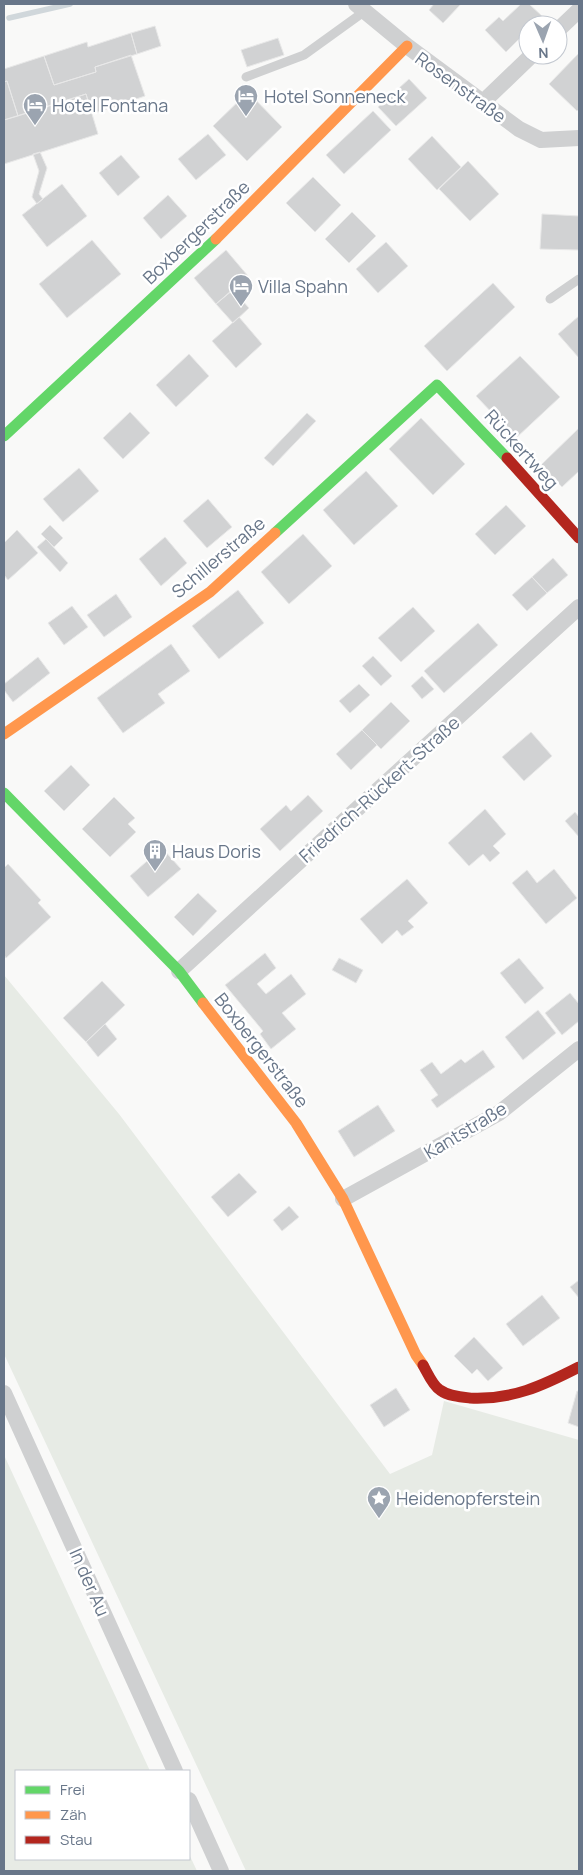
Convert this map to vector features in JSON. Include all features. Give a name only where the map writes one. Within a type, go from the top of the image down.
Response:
[{"type":"street","name":"Rosenstraße","points":[[361,7],[407,46],[519,129],[542,140],[579,138]]},
{"type":"street","points":[[568,20],[579,10]]},
{"type":"street","name":"Boxbergerstraße","points":[[4,436],[195,260],[407,46]]},
{"type":"street","points":[[482,103],[522,65]]},
{"type":"street","name":"Rückertweg","points":[[437,385],[468,416],[579,538]]},
{"type":"street","name":"Schillerstraße","points":[[4,734],[210,592],[437,385]]},
{"type":"street","name":"Friedrich-Rückert-Straße","points":[[179,971],[579,607]]},
{"type":"street","name":"Boxbergerstraße","points":[[4,793],[179,971],[296,1123],[343,1199],[416,1355],[439,1390],[460,1397],[490,1400],[543,1386],[579,1367]]},
{"type":"street","name":"Kantstraße","points":[[343,1199],[499,1113],[579,1049]]},
{"type":"street","name":"In der Au","points":[[4,1393],[171,1767]]},
{"type":"street","points":[[190,1802],[221,1871]]},
{"type":"lane","points":[[246,77],[304,55],[361,7]]},
{"type":"lane","points":[[550,299],[579,279]]},
{"type":"shaded area","points":[[4,975],[119,1114],[390,1474],[432,1455],[444,1401],[579,1440],[579,1871],[246,1871],[4,1354]]},
{"type":"shaded area","points":[[4,1455],[150,1770],[15,1770],[15,1860],[190,1860],[190,1856],[197,1871],[4,1871]]},
{"type":"building","points":[[434,4],[461,4],[443,23],[429,10]]},
{"type":"building","points":[[521,4],[529,4],[541,15],[518,15],[518,40],[506,52],[485,30],[499,17],[503,21]]},
{"type":"building","points":[[155,26],[161,46],[137,54],[131,33]]},
{"type":"building","points":[[131,33],[137,54],[95,67],[96,72],[54,85],[44,56],[87,42],[88,47]]},
{"type":"building","points":[[278,38],[284,55],[247,67],[241,50]]},
{"type":"building","points":[[579,53],[579,109],[577,111],[549,84]]},
{"type":"building","points":[[131,55],[145,96],[92,114],[86,94],[18,116],[7,81],[4,82],[4,69],[44,56],[54,85],[96,72],[95,67]]},
{"type":"building","points":[[409,79],[427,98],[396,126],[378,107]]},
{"type":"building","points":[[7,81],[18,116],[4,120],[4,82]]},
{"type":"building","points":[[248,92],[282,127],[247,161],[213,126]]},
{"type":"building","points":[[86,94],[98,134],[4,164],[4,120]]},
{"type":"building","points":[[373,111],[391,130],[344,174],[326,155]]},
{"type":"building","points":[[208,134],[226,155],[196,180],[178,159]]},
{"type":"building","points":[[432,136],[461,167],[437,190],[408,159]]},
{"type":"building","points":[[40,152],[47,168],[39,194],[43,199],[37,204],[32,197],[39,171],[33,154]]},
{"type":"building","points":[[121,155],[140,177],[118,196],[99,173]]},
{"type":"building","points":[[468,161],[499,194],[470,221],[439,189]]},
{"type":"building","points":[[313,177],[341,205],[315,232],[286,203]]},
{"type":"building","points":[[62,184],[87,216],[47,247],[22,215]]},
{"type":"building","points":[[168,195],[187,216],[161,239],[143,218]]},
{"type":"building","points":[[352,212],[376,236],[349,263],[325,239]]},
{"type":"building","points":[[542,214],[579,216],[579,250],[540,249]]},
{"type":"building","points":[[92,240],[121,274],[67,318],[39,284]]},
{"type":"building","points":[[386,242],[408,266],[378,293],[356,269]]},
{"type":"building","points":[[226,250],[248,276],[216,304],[194,278]]},
{"type":"building","points":[[493,283],[515,307],[447,371],[424,346]]},
{"type":"building","points":[[233,290],[249,308],[233,323],[216,304]]},
{"type":"building","points":[[579,316],[579,358],[558,334]]},
{"type":"building","points":[[239,317],[262,344],[236,368],[212,341]]},
{"type":"building","points":[[189,354],[209,376],[176,407],[156,385]]},
{"type":"building","points":[[520,356],[560,397],[516,438],[476,396]]},
{"type":"building","points":[[130,412],[150,433],[123,459],[103,438]]},
{"type":"building","points":[[307,413],[316,421],[273,466],[264,458]]},
{"type":"building","points":[[421,418],[465,464],[433,495],[389,449]]},
{"type":"building","points":[[579,428],[579,471],[562,487],[541,465]]},
{"type":"building","points":[[79,468],[99,491],[63,522],[43,499]]},
{"type":"building","points":[[366,471],[398,506],[354,545],[323,510]]},
{"type":"building","points":[[208,499],[232,527],[207,548],[183,521]]},
{"type":"building","points":[[506,505],[526,526],[495,555],[475,534]]},
{"type":"building","points":[[50,525],[63,538],[54,547],[41,534]]},
{"type":"building","points":[[17,530],[38,553],[8,580],[4,575],[4,543]]},
{"type":"building","points":[[303,534],[332,566],[289,604],[261,572]]},
{"type":"building","points":[[165,537],[187,563],[161,586],[139,559]]},
{"type":"building","points":[[46,539],[68,563],[60,572],[37,547]]},
{"type":"building","points":[[553,558],[568,575],[547,593],[532,577]]},
{"type":"building","points":[[532,577],[547,593],[527,611],[512,595]]},
{"type":"building","points":[[238,590],[264,623],[219,659],[192,626]]},
{"type":"building","points":[[116,594],[132,617],[104,637],[87,615]]},
{"type":"building","points":[[72,606],[88,627],[64,645],[48,623]]},
{"type":"building","points":[[413,607],[435,631],[401,662],[378,638]]},
{"type":"building","points":[[478,623],[498,645],[444,693],[424,671]]},
{"type":"building","points":[[171,644],[190,671],[158,694],[165,703],[123,733],[97,698]]},
{"type":"building","points":[[373,656],[392,676],[381,686],[362,666]]},
{"type":"building","points":[[38,657],[50,673],[13,702],[4,690],[4,684]]},
{"type":"building","points":[[422,676],[434,689],[422,699],[411,686]]},
{"type":"building","points":[[359,684],[370,695],[350,713],[339,701]]},
{"type":"building","points":[[391,702],[410,721],[381,749],[362,730]]},
{"type":"building","points":[[362,730],[377,745],[351,770],[336,754]]},
{"type":"building","points":[[531,732],[552,756],[524,781],[502,757]]},
{"type":"building","points":[[71,765],[90,785],[64,811],[44,791]]},
{"type":"building","points":[[308,795],[323,811],[280,851],[260,829],[286,805],[291,811]]},
{"type":"building","points":[[114,797],[135,818],[128,824],[136,832],[110,857],[82,829]]},
{"type":"building","points":[[485,809],[506,834],[493,846],[500,853],[490,862],[483,854],[469,866],[448,843]]},
{"type":"building","points":[[575,812],[579,817],[579,837],[565,821]]},
{"type":"building","name":"Haus Doris","points":[[162,848],[181,869],[148,897],[130,876]]},
{"type":"building","points":[[8,864],[41,900],[38,903],[51,917],[6,958],[4,955],[4,868]]},
{"type":"building","points":[[554,869],[577,898],[546,924],[512,883],[527,870],[537,883]]},
{"type":"building","points":[[407,879],[428,903],[408,921],[414,927],[402,936],[397,930],[382,944],[360,919]]},
{"type":"building","points":[[198,893],[217,911],[193,936],[174,917]]},
{"type":"building","points":[[265,953],[276,968],[257,984],[266,994],[291,974],[306,994],[282,1013],[296,1029],[271,1049],[260,1034],[263,1031],[225,985]]},
{"type":"building","points":[[339,958],[363,970],[356,983],[332,970]]},
{"type":"building","points":[[519,958],[544,988],[525,1004],[500,973]]},
{"type":"building","points":[[102,981],[125,1005],[86,1042],[63,1018]]},
{"type":"building","points":[[570,993],[579,1004],[579,1021],[562,1035],[545,1013]]},
{"type":"building","points":[[538,1010],[556,1033],[523,1060],[505,1037]]},
{"type":"building","points":[[105,1024],[117,1039],[98,1057],[86,1042]]},
{"type":"building","points":[[483,1050],[495,1067],[437,1108],[431,1100],[438,1095],[420,1070],[432,1062],[441,1074],[461,1059],[465,1063]]},
{"type":"building","points":[[378,1105],[395,1131],[354,1157],[338,1131]]},
{"type":"building","points":[[239,1173],[257,1192],[228,1217],[211,1197]]},
{"type":"building","points":[[289,1206],[299,1217],[282,1231],[273,1220]]},
{"type":"building","points":[[579,1280],[579,1298],[570,1287]]},
{"type":"building","points":[[542,1295],[560,1318],[523,1346],[506,1324]]},
{"type":"building","points":[[474,1337],[503,1368],[488,1381],[477,1369],[472,1374],[454,1356]]},
{"type":"building","points":[[396,1388],[410,1410],[384,1427],[370,1405]]},
{"type":"building","points":[[577,1391],[579,1391],[579,1427],[568,1423]]},
{"type":"waterway","points":[[9,18],[70,4]]},
{"type":"traffic: fast","points":[[4,436],[216,239]]},
{"type":"traffic: fast","points":[[275,533],[437,385],[507,458]]},
{"type":"traffic: fast","points":[[4,793],[179,971],[203,1003]]},
{"type":"traffic: slow","points":[[216,239],[407,46]]},
{"type":"traffic: slow","points":[[4,734],[210,592],[275,533]]},
{"type":"traffic: slow","points":[[203,1003],[296,1123],[343,1199],[416,1355],[423,1365]]},
{"type":"traffic: jam","points":[[507,458],[579,538]]},
{"type":"traffic: jam","points":[[423,1365],[437,1388],[450,1395],[470,1398],[500,1397],[513,1394],[539,1386],[579,1367]]},
{"type":"place","name":"Hotel Sonneneck","points":[[246,117]]},
{"type":"place","name":"Hotel Fontana","points":[[35,126]]},
{"type":"place","name":"Villa Spahn","points":[[241,307]]},
{"type":"place","name":"Haus Doris","points":[[155,872]]},
{"type":"place","name":"Heidenopferstein","points":[[379,1519]]}]
